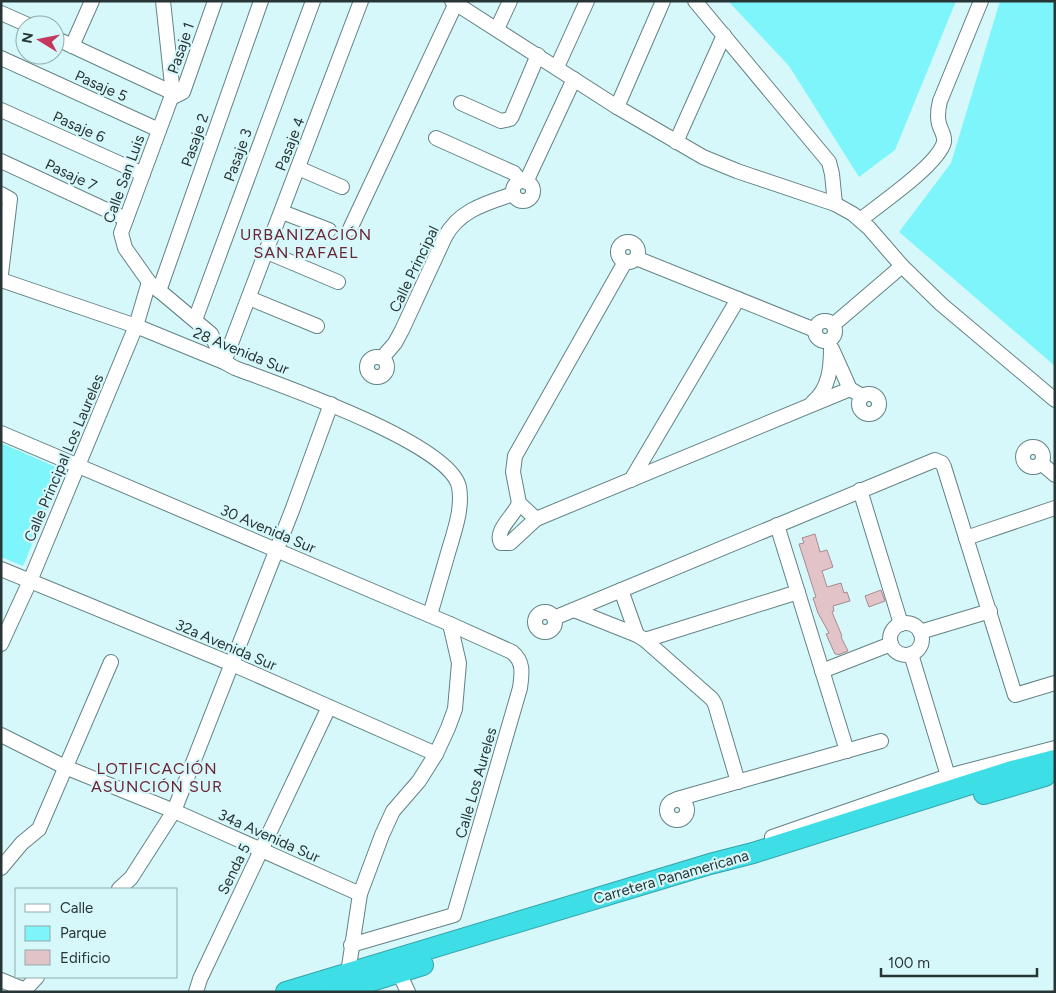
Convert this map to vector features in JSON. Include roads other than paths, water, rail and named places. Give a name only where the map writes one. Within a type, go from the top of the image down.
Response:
[{"type":"highway","name":"Carretera Panamericana","points":[[286,992],[710,864],[753,853],[1012,771],[1055,760]]},
{"type":"highway","name":"Carretera Panamericana","points":[[336,992],[648,895],[1055,773]]},
{"type":"street","name":"Calle San Luis","points":[[163,1],[172,85],[171,95],[121,233],[125,248],[154,286],[211,334],[224,362]]},
{"type":"street","name":"Pasaje 1","points":[[171,95],[183,92],[214,1]]},
{"type":"street","name":"Pasaje 2","points":[[154,286],[261,1]]},
{"type":"street","name":"Pasaje 3","points":[[195,320],[313,1]]},
{"type":"street","name":"Pasaje 4","points":[[224,362],[361,1]]},
{"type":"street","points":[[497,29],[510,1]]},
{"type":"street","points":[[557,67],[587,1]]},
{"type":"street","points":[[617,106],[664,1]]},
{"type":"street","points":[[695,1],[828,162],[833,179],[835,204]]},
{"type":"street","points":[[860,220],[924,168],[941,149],[945,136],[939,124],[937,113],[940,101],[981,1]]},
{"type":"street","points":[[72,46],[90,2]]},
{"type":"street","points":[[350,229],[454,2],[676,142],[717,164],[737,172],[835,204],[860,220],[902,266],[941,304],[1055,400]]},
{"type":"street","points":[[1,13],[15,19]]},
{"type":"street","points":[[676,142],[724,35]]},
{"type":"street","points":[[65,43],[171,95]]},
{"type":"street","points":[[461,103],[500,121],[510,119],[538,55]]},
{"type":"street","name":"Pasaje 5","points":[[1,58],[159,130]]},
{"type":"street","points":[[436,138],[514,173],[524,181],[574,79]]},
{"type":"street","name":"Pasaje 6","points":[[1,110],[143,174]]},
{"type":"street","name":"Pasaje 7","points":[[1,161],[126,219]]},
{"type":"street","points":[[298,168],[342,187]]},
{"type":"street","name":"Calle Principal","points":[[382,358],[398,338],[445,237],[455,222],[472,209],[513,194],[516,199],[522,201],[531,197],[532,187],[524,181]]},
{"type":"street","points":[[1,194],[10,199],[1,274]]},
{"type":"street","points":[[282,212],[329,230]]},
{"type":"street","points":[[267,252],[338,282]]},
{"type":"street","points":[[850,389],[536,518],[508,544],[501,542],[498,537],[519,503],[513,472],[515,456],[630,260],[738,299],[815,330],[819,339],[830,345],[850,389],[862,396]]},
{"type":"street","points":[[833,325],[902,266]]},
{"type":"street","name":"28 Avenida Sur","points":[[1,280],[136,326],[235,368],[354,413],[420,448],[442,463],[455,477],[460,498],[458,516],[430,615]]},
{"type":"street","name":"Calle Principal Los Laureles","points":[[1,644],[30,581],[154,286]]},
{"type":"street","points":[[249,298],[318,326]]},
{"type":"street","points":[[631,480],[738,299]]},
{"type":"street","points":[[815,330],[818,324],[824,321],[833,325]]},
{"type":"street","points":[[807,407],[818,398],[827,382],[830,345],[835,334],[833,325]]},
{"type":"street","points":[[120,888],[132,878],[174,811],[331,404]]},
{"type":"street","name":"30 Avenida Sur","points":[[1,432],[430,615],[512,652],[520,658]]},
{"type":"street","points":[[554,618],[860,490],[931,461],[938,461],[944,467],[1016,695],[1055,683]]},
{"type":"street","points":[[1041,463],[1055,475]]},
{"type":"street","points":[[860,490],[901,624]]},
{"type":"street","points":[[519,503],[536,518]]},
{"type":"street","points":[[966,538],[1055,508]]},
{"type":"street","points":[[777,525],[847,751]]},
{"type":"street","name":"32a Avenida Sur","points":[[1,569],[232,664],[436,754]]},
{"type":"street","points":[[620,590],[641,637]]},
{"type":"street","points":[[641,637],[798,592]]},
{"type":"street","points":[[574,610],[641,637],[712,699],[738,782]]},
{"type":"street","points":[[920,632],[990,612]]},
{"type":"street","points":[[348,973],[360,894],[393,812],[419,781],[436,754],[456,709],[459,656],[450,624]]},
{"type":"street","points":[[901,624],[911,624],[920,632],[922,641],[920,646],[911,654],[902,655],[897,653],[891,644],[890,639],[893,630],[901,624]]},
{"type":"street","points":[[822,671],[891,644]]},
{"type":"street","points":[[911,654],[948,776]]},
{"type":"street","name":"Calle Los Aureles","points":[[351,945],[454,915],[520,688],[522,673],[520,658]]},
{"type":"street","points":[[1,868],[22,843],[39,829],[111,662]]},
{"type":"street","name":"Senda 5","points":[[196,992],[200,979],[329,707]]},
{"type":"street","name":"34a Avenida Sur","points":[[1,735],[65,767],[174,811],[360,894]]},
{"type":"street","points":[[677,800],[881,741]]},
{"type":"street","points":[[710,864],[757,842],[948,776],[1055,748]]},
{"type":"street","points":[[399,973],[408,992]]},
{"type":"street","points":[[1,980],[24,991],[36,978]]},
{"type":"district","name":"URBANIZACIÓN SAN RAFAEL","points":[[306,243]]},
{"type":"district","name":"LOTIFICACIÓN ASUNCIÓN SUR","points":[[157,777]]}]
